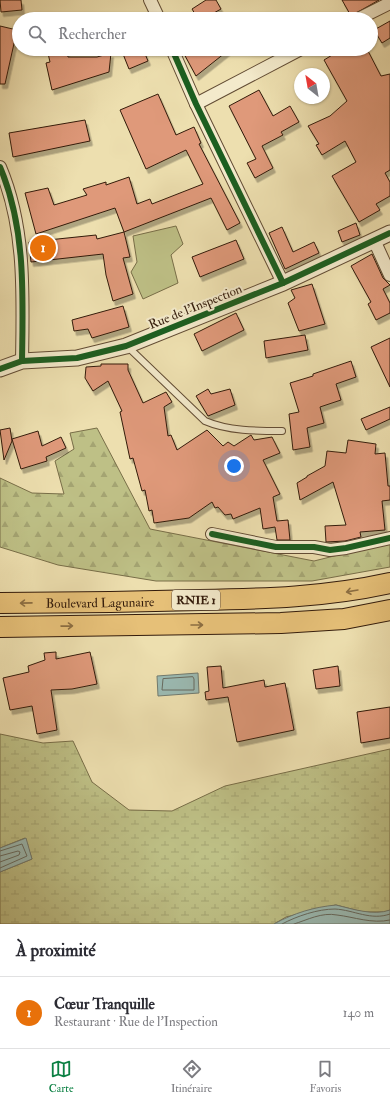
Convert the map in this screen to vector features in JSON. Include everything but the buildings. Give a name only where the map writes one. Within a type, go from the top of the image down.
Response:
[{"type":"highway","name":"Boulevard Lagunaire","points":[[0,603],[138,602],[298,596],[340,593],[390,583]]},
{"type":"highway","name":"Boulevard Lagunaire","points":[[0,627],[281,624],[344,619],[390,610]]},
{"type":"street","points":[[150,0],[156,12]]},
{"type":"street","points":[[372,12],[390,3]]},
{"type":"street","points":[[175,56],[196,104],[283,283]]},
{"type":"street","points":[[196,104],[288,56]]},
{"type":"street","points":[[0,167],[8,184],[17,219],[22,270],[22,361]]},
{"type":"street","name":"Rue de l'Inspection","points":[[0,369],[22,361],[76,358],[126,346],[283,283],[390,233]]},
{"type":"street","points":[[374,240],[390,275]]},
{"type":"street","points":[[212,534],[276,547],[314,547],[330,550],[390,538]]},
{"type":"lane","points":[[126,346],[205,421],[216,426],[261,431],[282,431]]},
{"type":"green space","points":[[176,226],[183,244],[171,255],[178,283],[143,299],[131,272],[137,262],[133,236]]},
{"type":"green space","points":[[97,428],[150,529],[314,561],[390,542],[390,567],[312,581],[156,581],[58,565],[0,547],[0,478],[32,493],[64,494],[55,461],[74,449],[70,433]]},
{"type":"green space","points":[[0,734],[43,743],[73,741],[92,782],[129,810],[172,811],[225,786],[390,749],[390,910],[385,912],[363,912],[336,905],[286,917],[274,924],[0,924],[0,872],[32,859],[25,838],[0,848]]},
{"type":"water","points":[[198,673],[199,693],[158,696],[157,676]]},
{"type":"water","points":[[26,838],[32,859],[0,872],[0,848]]},
{"type":"water","points":[[336,905],[370,912],[383,912],[390,910],[390,924],[274,924],[304,911]]},
{"type":"cycle path","points":[[175,56],[196,104],[283,283]]},
{"type":"cycle path","points":[[0,167],[15,214],[19,238],[23,312],[22,361]]},
{"type":"cycle path","points":[[0,369],[22,361],[77,358],[126,346],[283,283],[390,233]]},
{"type":"cycle path","points":[[212,534],[276,547],[314,547],[330,550],[390,538]]},
{"type":"place","name":"Cœur Tranquille","points":[[43,248]]}]
